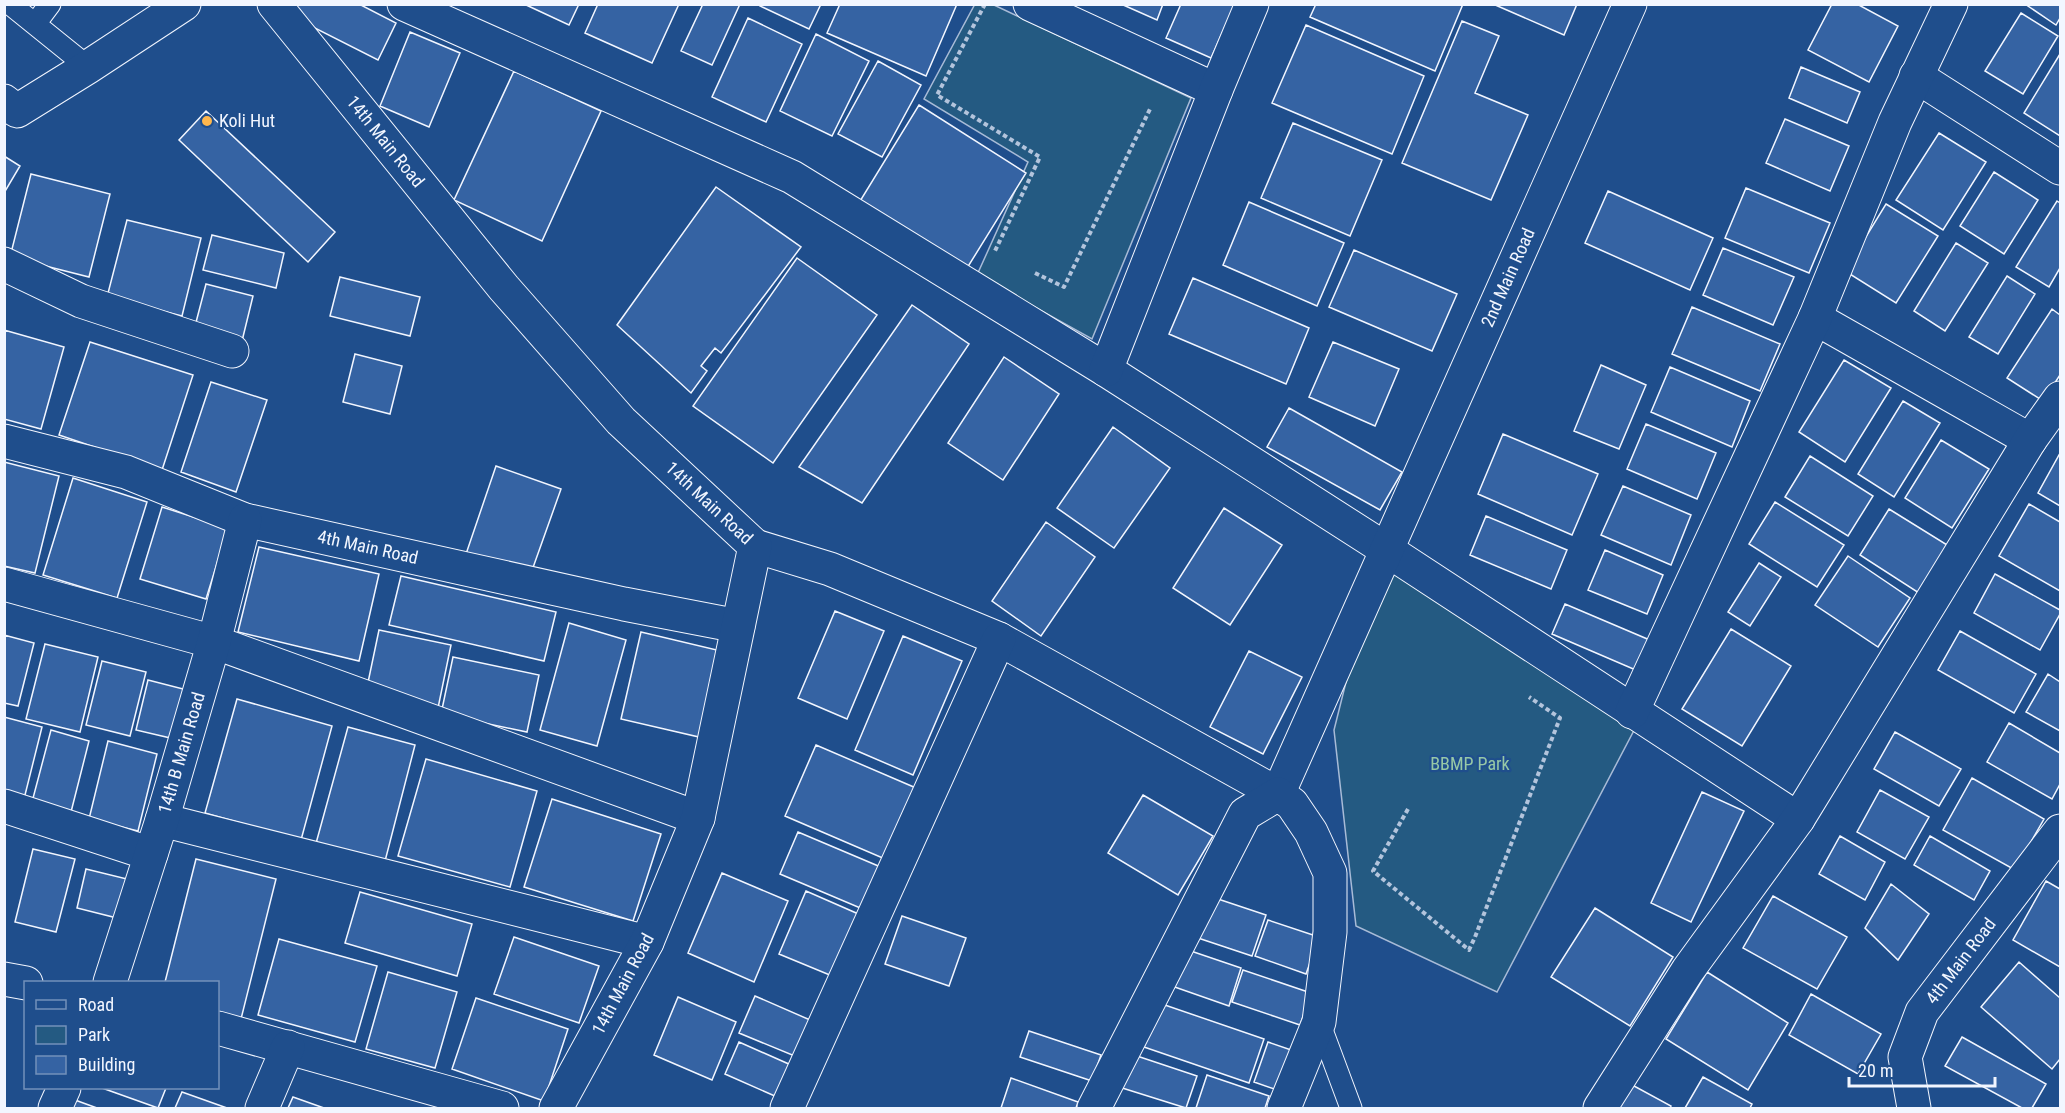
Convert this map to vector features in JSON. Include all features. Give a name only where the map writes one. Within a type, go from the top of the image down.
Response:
[{"type":"street","points":[[4,101],[17,111],[88,68],[184,4]]},
{"type":"street","name":"14th Main Road","points":[[274,4],[504,288],[621,421],[754,546],[698,818],[647,942],[556,1108]]},
{"type":"street","points":[[405,4],[792,177],[1107,370],[1798,819]]},
{"type":"street","points":[[1030,4],[1216,90]]},
{"type":"street","points":[[1107,370],[1252,4]]},
{"type":"street","name":"2nd Main Road","points":[[1278,794],[1630,4]]},
{"type":"street","points":[[1632,711],[1815,318],[1895,122],[1951,4]]},
{"type":"street","points":[[1916,76],[2061,168]]},
{"type":"street","points":[[4,264],[81,301],[232,351]]},
{"type":"street","points":[[1815,318],[2030,440]]},
{"type":"street","points":[[1600,1108],[1688,970],[1798,819],[2030,440],[2061,398]]},
{"type":"street","name":"4th Main Road","points":[[4,441],[126,472],[245,520],[624,604],[738,626]]},
{"type":"street","name":"14th B Main Road","points":[[110,981],[162,820],[214,642],[245,520]]},
{"type":"street","points":[[754,546],[830,569],[999,639],[1278,794],[1292,804],[1311,832],[1330,873],[1330,932],[1319,1022],[1284,1108]]},
{"type":"street","points":[[4,584],[214,642],[698,818]]},
{"type":"street","points":[[787,1108],[999,639]]},
{"type":"street","points":[[1094,1108],[1245,814],[1278,794]]},
{"type":"street","points":[[4,806],[151,854]]},
{"type":"street","points":[[162,820],[647,942]]},
{"type":"street","name":"4th Main Road","points":[[1914,1108],[1905,1057],[1922,1012],[2061,831]]},
{"type":"street","points":[[4,979],[24,983]]},
{"type":"street","points":[[219,1028],[502,1108]]},
{"type":"street","points":[[262,1108],[288,1047]]},
{"type":"street","points":[[55,1108],[64,1089]]},
{"type":"lane","points":[[10,4],[88,68]]},
{"type":"lane","points":[[35,24],[50,4]]},
{"type":"lane","points":[[1319,1022],[1351,1108]]},
{"type":"path","points":[[985,4],[937,95],[1040,157],[993,254]]},
{"type":"path","points":[[1064,287],[1170,68]]},
{"type":"path","points":[[1408,809],[1373,871],[1469,950],[1560,718],[1522,693]]},
{"type":"green space","points":[[975,4],[994,5],[1191,98],[1092,339],[977,275],[1028,162],[924,99]]},
{"type":"green space","name":"BBMP Park","points":[[1385,558],[1641,717],[1497,992],[1356,926],[1334,730],[1346,682]]},
{"type":"building","points":[[296,4],[359,4],[396,23],[378,60],[291,16]]},
{"type":"building","points":[[524,4],[579,4],[569,25]]},
{"type":"building","points":[[598,4],[679,4],[652,63],[585,33]]},
{"type":"building","points":[[703,4],[740,4],[712,65],[681,51]]},
{"type":"building","points":[[761,4],[821,4],[809,29],[760,6]]},
{"type":"building","points":[[840,4],[957,4],[926,76],[827,33]]},
{"type":"building","points":[[1121,4],[1163,4],[1157,20]]},
{"type":"building","points":[[1181,4],[1235,4],[1211,58],[1166,38]]},
{"type":"building","points":[[1316,4],[1463,4],[1435,71],[1310,17]]},
{"type":"building","points":[[1493,4],[1577,4],[1564,35]]},
{"type":"building","points":[[1832,4],[1857,4],[1898,26],[1869,82],[1808,50]]},
{"type":"building","points":[[2025,4],[2060,4],[2060,18],[2056,25]]},
{"type":"building","points":[[2021,13],[2058,36],[2023,94],[1985,71]]},
{"type":"building","points":[[748,18],[802,44],[766,122],[712,97]]},
{"type":"building","points":[[1462,21],[1499,36],[1475,93],[1528,115],[1491,200],[1402,163]]},
{"type":"building","points":[[1306,25],[1424,76],[1392,154],[1272,103]]},
{"type":"building","points":[[410,32],[460,53],[429,127],[380,106]]},
{"type":"building","points":[[816,34],[869,61],[832,136],[780,111]]},
{"type":"building","points":[[2060,54],[2060,136],[2024,113]]},
{"type":"building","points":[[878,61],[921,85],[882,157],[838,134]]},
{"type":"building","points":[[1801,67],[1860,92],[1847,123],[1789,98]]},
{"type":"building","points":[[514,71],[601,111],[542,241],[454,200]]},
{"type":"building","points":[[919,105],[1026,173],[964,273],[857,206]]},
{"type":"building","points":[[206,111],[335,232],[308,262],[179,140]]},
{"type":"building","points":[[1785,119],[1849,146],[1830,191],[1766,163]]},
{"type":"building","points":[[1293,123],[1382,160],[1350,236],[1261,198]]},
{"type":"building","points":[[1939,133],[1986,162],[1943,230],[1896,200]]},
{"type":"building","points":[[4,156],[20,166],[4,193]]},
{"type":"building","points":[[1994,172],[2038,200],[2004,254],[1960,226]]},
{"type":"building","points":[[31,174],[110,194],[89,277],[10,257]]},
{"type":"building","points":[[716,187],[801,247],[721,353],[715,348],[701,366],[707,371],[691,393],[617,325]]},
{"type":"building","points":[[1746,188],[1830,223],[1809,273],[1725,238]]},
{"type":"building","points":[[1608,191],[1713,238],[1690,290],[1585,243]]},
{"type":"building","points":[[2057,201],[2060,203],[2060,268],[2049,287],[2016,267]]},
{"type":"building","points":[[1249,202],[1344,243],[1317,306],[1223,265]]},
{"type":"building","points":[[1886,204],[1938,236],[1896,303],[1845,271]]},
{"type":"building","points":[[127,220],[201,238],[182,316],[107,297]]},
{"type":"building","points":[[212,235],[284,253],[276,288],[203,270]]},
{"type":"building","points":[[1956,243],[1988,263],[1945,331],[1914,311]]},
{"type":"building","points":[[1723,248],[1794,277],[1773,325],[1703,295]]},
{"type":"building","points":[[1354,250],[1457,294],[1432,351],[1329,307]]},
{"type":"building","points":[[797,258],[877,315],[773,463],[693,406]]},
{"type":"building","points":[[2007,276],[2035,294],[1998,354],[1969,337]]},
{"type":"building","points":[[340,277],[420,297],[410,336],[330,316]]},
{"type":"building","points":[[1193,278],[1309,328],[1286,384],[1169,334]]},
{"type":"building","points":[[206,284],[253,296],[242,341],[194,330]]},
{"type":"building","points":[[912,305],[969,344],[862,503],[799,467]]},
{"type":"building","points":[[1692,307],[1780,344],[1760,391],[1672,354]]},
{"type":"building","points":[[2052,309],[2060,315],[2060,375],[2043,401],[2007,378]]},
{"type":"building","points":[[4,330],[64,347],[41,429],[4,419]]},
{"type":"building","points":[[90,342],[193,375],[162,470],[59,435]]},
{"type":"building","points":[[1333,342],[1399,369],[1375,426],[1309,397]]},
{"type":"building","points":[[355,354],[402,366],[390,414],[343,402]]},
{"type":"building","points":[[1004,357],[1059,394],[1003,480],[948,443]]},
{"type":"building","points":[[1844,360],[1891,388],[1845,462],[1799,432]]},
{"type":"building","points":[[1601,365],[1646,385],[1619,449],[1574,431]]},
{"type":"building","points":[[1670,367],[1750,401],[1732,447],[1651,412]]},
{"type":"building","points":[[211,382],[267,400],[236,492],[181,472]]},
{"type":"building","points":[[1903,401],[1940,423],[1894,497],[1858,474]]},
{"type":"building","points":[[1289,408],[1402,472],[1380,510],[1267,447]]},
{"type":"building","points":[[1646,424],[1716,453],[1697,499],[1627,469]]},
{"type":"building","points":[[1113,427],[1170,468],[1114,548],[1057,508]]},
{"type":"building","points":[[1503,434],[1598,474],[1572,535],[1478,494]]},
{"type":"building","points":[[1941,440],[1989,469],[1952,528],[1905,498]]},
{"type":"building","points":[[1810,456],[1873,496],[1848,536],[1785,497]]},
{"type":"building","points":[[2060,456],[2060,506],[2038,493]]},
{"type":"building","points":[[4,462],[59,476],[35,573],[4,566]]},
{"type":"building","points":[[496,466],[561,489],[530,576],[466,554]]},
{"type":"building","points":[[73,478],[147,502],[117,598],[43,575]]},
{"type":"building","points":[[1623,486],[1691,515],[1671,565],[1601,535]]},
{"type":"building","points":[[1775,502],[1844,545],[1817,587],[1749,544]]},
{"type":"building","points":[[2029,504],[2060,522],[2060,591],[1999,556]]},
{"type":"building","points":[[162,507],[228,528],[206,599],[140,579]]},
{"type":"building","points":[[1224,508],[1282,545],[1230,625],[1173,588]]},
{"type":"building","points":[[1889,509],[1952,548],[1922,595],[1860,555]]},
{"type":"building","points":[[1486,516],[1567,550],[1551,589],[1470,555]]},
{"type":"building","points":[[1046,522],[1095,557],[1041,636],[992,601]]},
{"type":"building","points":[[259,547],[379,574],[359,661],[238,632]]},
{"type":"building","points":[[1605,550],[1663,575],[1647,614],[1588,590]]},
{"type":"building","points":[[1848,556],[1910,598],[1878,647],[1815,605]]},
{"type":"building","points":[[1759,563],[1781,577],[1750,626],[1728,612]]},
{"type":"building","points":[[1995,574],[2060,610],[2040,650],[1974,613]]},
{"type":"building","points":[[401,576],[556,612],[544,661],[389,625]]},
{"type":"building","points":[[1565,604],[1652,641],[1638,671],[1552,634]]},
{"type":"building","points":[[835,611],[884,631],[847,719],[798,698]]},
{"type":"building","points":[[569,623],[626,640],[597,746],[540,730]]},
{"type":"building","points":[[1731,629],[1791,666],[1742,746],[1682,709]]},
{"type":"building","points":[[379,630],[451,645],[438,708],[366,692]]},
{"type":"building","points":[[1960,631],[2036,674],[2014,713],[1938,670]]},
{"type":"building","points":[[641,632],[721,651],[699,737],[621,719]]},
{"type":"building","points":[[4,635],[34,643],[18,706],[4,703]]},
{"type":"building","points":[[903,636],[962,661],[913,775],[855,750]]},
{"type":"building","points":[[45,644],[98,657],[80,732],[26,719]]},
{"type":"building","points":[[1249,651],[1302,677],[1263,754],[1210,727]]},
{"type":"building","points":[[453,657],[539,675],[527,732],[441,714]]},
{"type":"building","points":[[102,661],[146,672],[130,736],[86,725]]},
{"type":"building","points":[[2048,674],[2060,682],[2060,731],[2026,712]]},
{"type":"building","points":[[148,680],[191,691],[179,740],[136,730]]},
{"type":"building","points":[[237,699],[332,726],[301,840],[205,813]]},
{"type":"building","points":[[4,717],[42,727],[24,799],[4,794]]},
{"type":"building","points":[[2009,723],[2060,753],[2060,784],[2052,799],[1987,762]]},
{"type":"building","points":[[348,727],[415,745],[384,865],[315,847]]},
{"type":"building","points":[[51,730],[89,741],[71,812],[32,802]]},
{"type":"building","points":[[1895,732],[1961,769],[1939,806],[1874,769]]},
{"type":"building","points":[[108,741],[157,754],[138,831],[89,819]]},
{"type":"building","points":[[816,745],[916,788],[885,859],[785,816]]},
{"type":"building","points":[[426,759],[537,791],[510,887],[398,856]]},
{"type":"building","points":[[1972,778],[2044,819],[2015,870],[1943,830]]},
{"type":"building","points":[[1880,790],[1929,817],[1905,859],[1857,832]]},
{"type":"building","points":[[1702,792],[1744,811],[1691,922],[1651,903]]},
{"type":"building","points":[[1143,795],[1213,836],[1178,895],[1108,853]]},
{"type":"building","points":[[552,799],[661,834],[633,921],[524,887]]},
{"type":"building","points":[[798,832],[883,868],[865,910],[780,874]]},
{"type":"building","points":[[1840,836],[1885,862],[1865,900],[1819,874]]},
{"type":"building","points":[[1930,836],[1990,871],[1974,900],[1914,865]]},
{"type":"building","points":[[33,849],[75,859],[56,932],[15,922]]},
{"type":"building","points":[[196,859],[276,879],[241,1019],[219,1013],[219,981],[165,981]]},
{"type":"building","points":[[86,869],[127,879],[117,918],[77,908]]},
{"type":"building","points":[[722,873],[788,901],[754,982],[688,953]]},
{"type":"building","points":[[2046,881],[2060,889],[2060,967],[2013,940]]},
{"type":"building","points":[[1891,884],[1929,914],[1898,960],[1865,928]]},
{"type":"building","points":[[806,891],[863,916],[837,978],[779,954]]},
{"type":"building","points":[[360,892],[472,924],[457,976],[345,943]]},
{"type":"building","points":[[1209,896],[1266,915],[1252,956],[1195,937]]},
{"type":"building","points":[[1773,896],[1847,937],[1817,989],[1743,948]]},
{"type":"building","points":[[1595,908],[1673,957],[1630,1026],[1551,977]]},
{"type":"building","points":[[902,916],[966,938],[949,986],[885,964]]},
{"type":"building","points":[[1268,920],[1319,937],[1306,974],[1255,956]]},
{"type":"building","points":[[514,937],[599,966],[579,1023],[494,994]]},
{"type":"building","points":[[279,939],[377,966],[355,1042],[258,1015]]},
{"type":"building","points":[[1182,948],[1241,968],[1229,1006],[1169,985]]},
{"type":"building","points":[[2019,962],[2060,998],[2060,1059],[2052,1069],[1981,1007]]},
{"type":"building","points":[[1243,970],[1311,993],[1300,1025],[1232,1002]]},
{"type":"building","points":[[388,972],[457,992],[435,1068],[366,1049]]},
{"type":"building","points":[[1707,972],[1788,1023],[1748,1090],[1666,1039]]},
{"type":"building","points":[[1811,994],[1881,1034],[1858,1074],[1789,1035]]},
{"type":"building","points":[[755,996],[817,1023],[802,1059],[739,1033]]},
{"type":"building","points":[[678,997],[736,1022],[712,1080],[654,1055]]},
{"type":"building","points":[[476,998],[568,1029],[544,1101],[452,1069]]},
{"type":"building","points":[[1159,1003],[1264,1039],[1249,1083],[1144,1047]]},
{"type":"building","points":[[1029,1031],[1101,1055],[1092,1081],[1020,1057]]},
{"type":"building","points":[[1962,1037],[2046,1084],[2032,1108],[2022,1108],[1945,1066]]},
{"type":"building","points":[[739,1042],[791,1065],[777,1097],[725,1074]]},
{"type":"building","points":[[1268,1042],[1297,1052],[1283,1092],[1254,1082]]},
{"type":"building","points":[[1131,1054],[1197,1076],[1186,1108],[1119,1087]]},
{"type":"building","points":[[1207,1075],[1269,1096],[1265,1108],[1196,1108]]},
{"type":"building","points":[[1703,1077],[1752,1104],[1750,1108],[1685,1108]]},
{"type":"building","points":[[1011,1078],[1078,1102],[1076,1108],[1001,1108]]},
{"type":"building","points":[[1623,1080],[1671,1106],[1670,1108],[1607,1108]]},
{"type":"building","points":[[105,1089],[166,1089],[158,1108]]},
{"type":"building","points":[[182,1092],[227,1108],[175,1108]]},
{"type":"building","points":[[293,1097],[324,1108],[288,1108]]},
{"type":"building","points":[[75,1100],[97,1108],[72,1108]]},
{"type":"place","name":"Koli Hut","points":[[207,121]]}]
